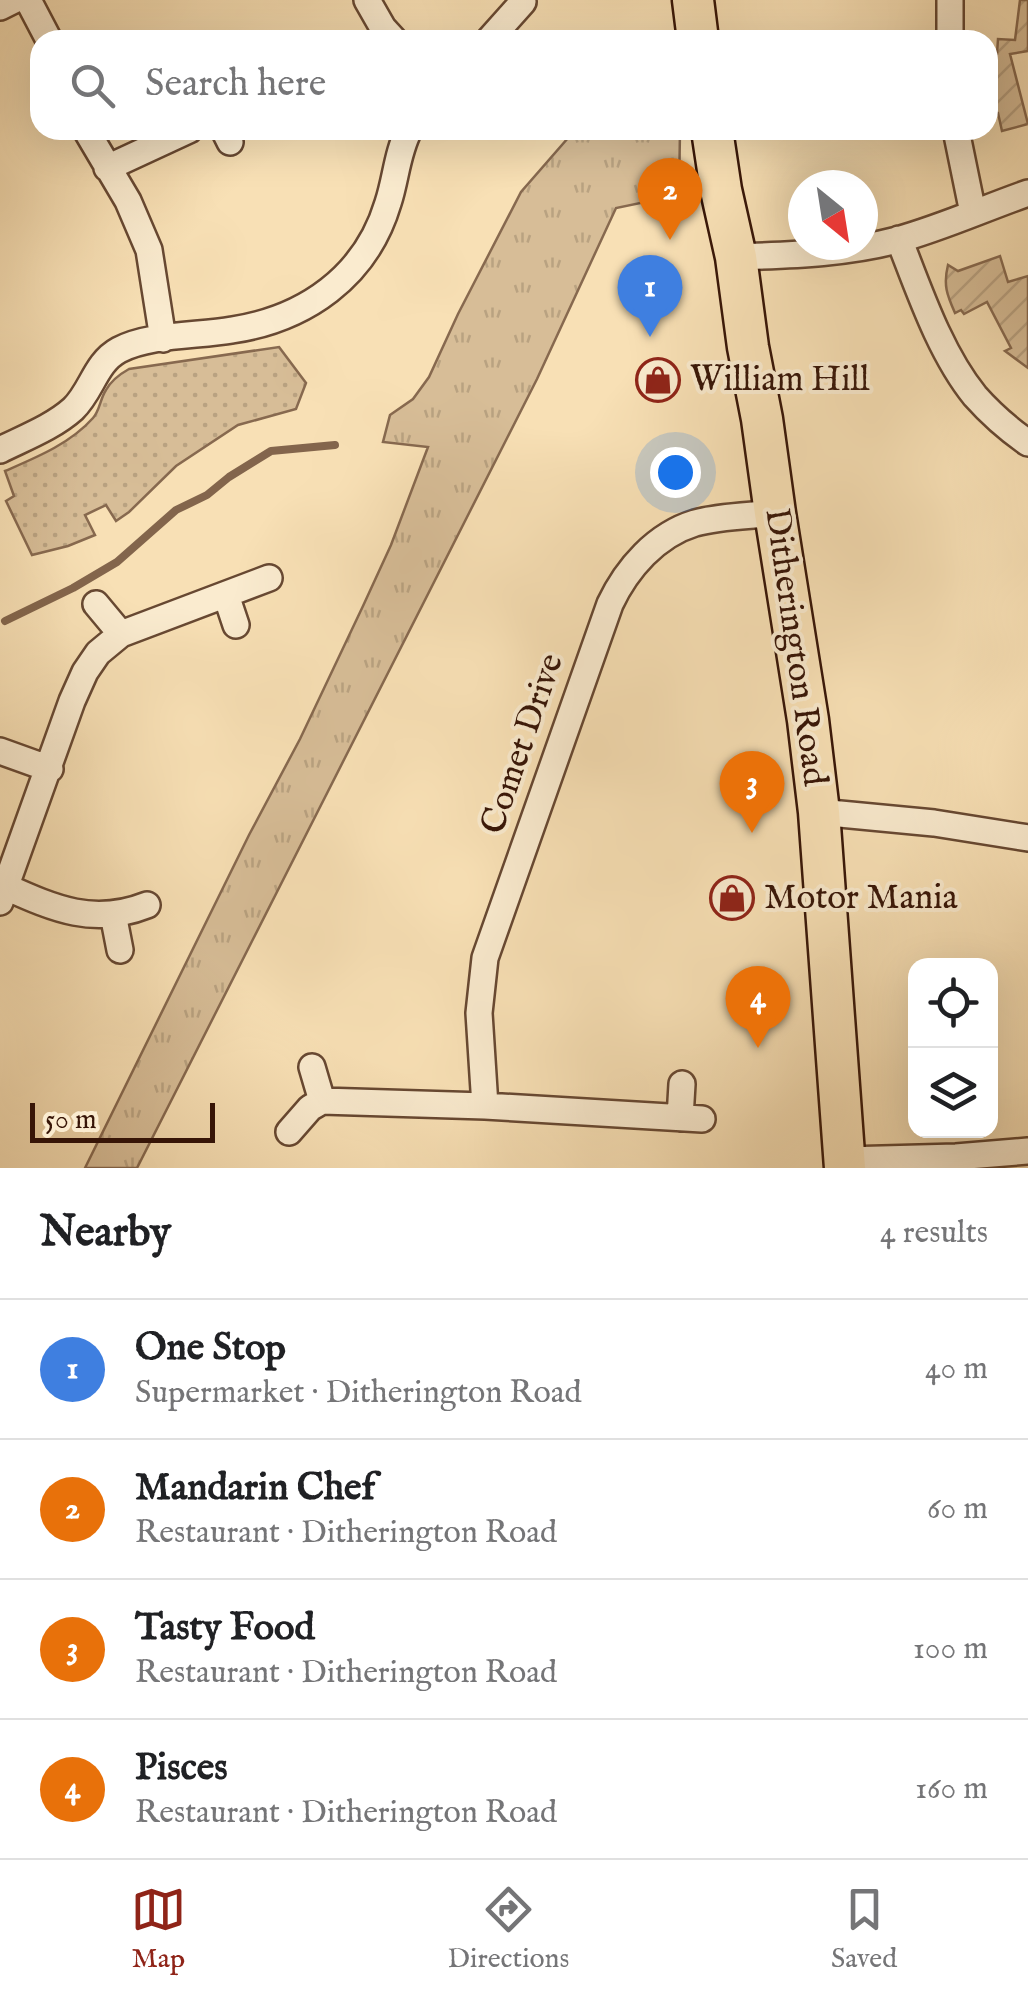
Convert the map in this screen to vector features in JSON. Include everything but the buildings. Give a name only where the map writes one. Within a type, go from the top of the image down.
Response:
[{"type":"main road","points":[[693,0],[697,30]]},
{"type":"main road","name":"Ditherington Road","points":[[714,140],[736,256],[808,720],[819,812],[845,1164]]},
{"type":"street","points":[[0,6],[14,0]]},
{"type":"street","points":[[28,0],[44,30]]},
{"type":"street","points":[[368,0],[385,30]]},
{"type":"street","points":[[950,0],[950,30]]},
{"type":"street","points":[[498,30],[523,2]]},
{"type":"street","points":[[92,140],[128,201],[149,250],[163,338]]},
{"type":"street","points":[[107,168],[167,140]]},
{"type":"street","points":[[0,450],[74,408],[103,362],[118,350],[138,342],[270,323],[315,302],[367,250],[389,201],[403,140]]},
{"type":"street","points":[[958,140],[973,213]]},
{"type":"street","points":[[736,256],[821,254],[899,239],[1028,193]]},
{"type":"street","points":[[899,239],[947,351],[973,393],[1001,424],[1028,443]]},
{"type":"street","name":"Comet Drive","points":[[485,1106],[479,1013],[486,958],[619,584],[650,549],[674,531],[699,522],[775,513]]},
{"type":"street","points":[[146,905],[127,913],[86,916],[3,894],[72,701],[98,652],[121,634],[269,578]]},
{"type":"street","points":[[226,595],[236,624]]},
{"type":"street","points":[[96,604],[121,634]]},
{"type":"street","points":[[0,751],[50,769]]},
{"type":"street","points":[[819,812],[934,823],[1028,838]]},
{"type":"street","points":[[113,914],[120,950]]},
{"type":"street","points":[[312,1066],[322,1101]]},
{"type":"street","points":[[289,1132],[310,1108],[322,1101],[691,1119],[682,1084]]},
{"type":"street","points":[[845,1164],[1028,1151]]},
{"type":"green space","points":[[1020,0],[1028,0],[1028,51],[1010,54],[1028,124],[1002,131],[998,113],[998,39],[1015,40]]},
{"type":"green space","points":[[566,140],[680,140],[679,195],[616,208],[537,379],[137,1168],[85,1168],[300,739],[391,545],[428,447],[383,442],[390,415],[413,399],[429,377],[521,192]]},
{"type":"green space","points":[[1000,256],[1008,282],[1028,276],[1028,368],[1005,351],[1011,348],[987,302],[964,314],[961,310],[955,313],[948,295],[948,265],[958,271]]},
{"type":"green space","points":[[279,347],[306,383],[296,409],[238,425],[176,466],[116,521],[106,505],[85,515],[95,535],[32,555],[6,501],[14,496],[5,471],[52,449],[84,427],[119,375],[129,369]]},
{"type":"waterway","points":[[5,621],[117,562],[176,510],[207,495],[271,451],[335,445]]},
{"type":"place","name":"Mandarin Chef","points":[[670,240]]},
{"type":"place","name":"One Stop","points":[[650,337]]},
{"type":"place","name":"William Hill","points":[[658,380]]},
{"type":"place","name":"Tasty Food","points":[[752,833]]},
{"type":"place","name":"Motor Mania","points":[[732,898]]},
{"type":"place","name":"Pisces","points":[[758,1048]]}]
